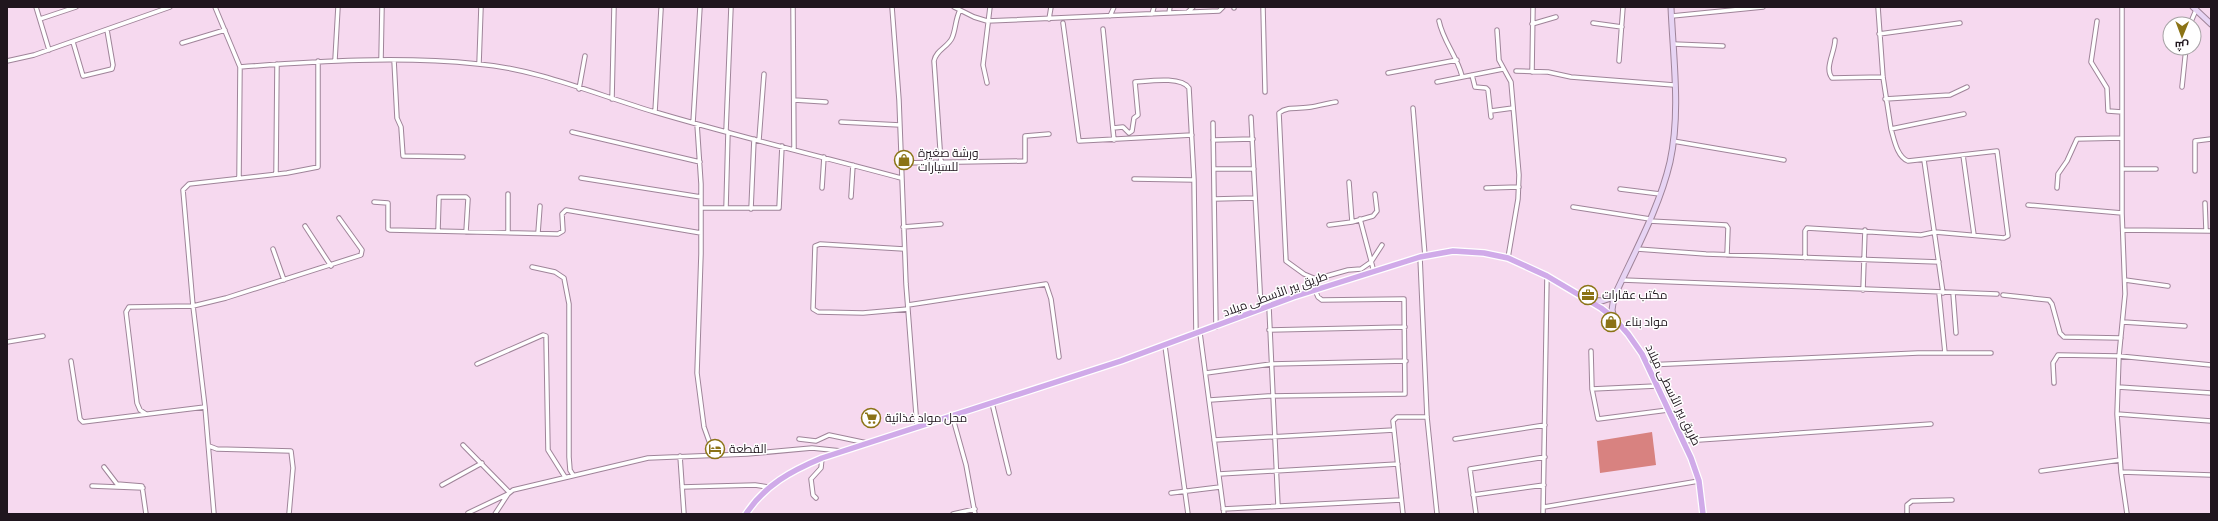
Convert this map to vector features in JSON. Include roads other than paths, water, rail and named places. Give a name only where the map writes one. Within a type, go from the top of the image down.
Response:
[{"type":"main road","name":"طريق بير الأسطى ميلاد","points":[[746,514],[768,487],[792,470],[822,458],[1165,346],[1315,290],[1423,257],[1464,252],[1484,253],[1508,258],[1547,276],[1589,300],[1614,318],[1635,344],[1684,440],[1699,481],[1703,514]]},
{"type":"street","points":[[36,7],[49,50]]},
{"type":"street","points":[[40,19],[76,7]]},
{"type":"street","points":[[7,61],[49,50],[170,7]]},
{"type":"street","points":[[215,7],[240,67],[239,177]]},
{"type":"street","points":[[335,60],[338,7]]},
{"type":"street","points":[[381,60],[382,7]]},
{"type":"street","points":[[479,64],[481,7]]},
{"type":"street","points":[[612,99],[614,7]]},
{"type":"street","points":[[700,7],[695,123],[700,162],[701,197],[697,373],[704,427],[714,455]]},
{"type":"street","points":[[726,208],[731,7]]},
{"type":"street","points":[[793,7],[794,149]]},
{"type":"street","points":[[892,7],[900,125],[902,227],[917,427]]},
{"type":"street","points":[[954,7],[987,21],[1219,11],[1223,7]]},
{"type":"street","points":[[987,83],[983,65],[987,21],[990,7]]},
{"type":"street","points":[[1049,19],[1051,7]]},
{"type":"street","points":[[1110,16],[1114,7]]},
{"type":"street","points":[[1152,14],[1154,7]]},
{"type":"street","points":[[1169,13],[1170,7]]},
{"type":"street","points":[[1188,12],[1192,7]]},
{"type":"street","points":[[1263,7],[1265,92]]},
{"type":"street","points":[[1532,72],[1533,7]]},
{"type":"street","points":[[1619,61],[1623,7]]},
{"type":"street","points":[[1614,318],[1612,305],[1614,297],[1650,220],[1660,194],[1670,162],[1674,141],[1674,85],[1671,7]]},
{"type":"street","points":[[1672,16],[1763,7]]},
{"type":"street","points":[[1805,258],[1806,228],[1865,230],[1921,235],[1935,232],[2004,238],[2008,235],[1998,153],[1996,150],[1924,160],[1908,161],[1903,158],[1891,129],[1885,99],[1878,7]]},
{"type":"street","points":[[2122,7],[2122,230],[2125,280],[2123,322],[2119,356],[2117,414],[2121,472],[2127,514]]},
{"type":"street","points":[[655,112],[661,9]]},
{"type":"street","points":[[2195,9],[2211,24]]},
{"type":"street","points":[[941,163],[934,61],[935,55],[952,39],[955,20],[960,10]]},
{"type":"street","points":[[1532,24],[1556,17]]},
{"type":"street","points":[[1439,21],[1443,36],[1458,60],[1462,76]]},
{"type":"street","points":[[2097,21],[2091,62],[2107,88],[2108,111],[2122,112]]},
{"type":"street","points":[[1063,23],[1078,140],[1082,142],[1192,135]]},
{"type":"street","points":[[1593,23],[1622,27]]},
{"type":"street","points":[[1879,34],[1960,23]]},
{"type":"street","points":[[1103,29],[1114,140]]},
{"type":"street","points":[[73,42],[84,76],[112,68],[113,65],[107,30]]},
{"type":"street","points":[[182,43],[224,30]]},
{"type":"street","points":[[1497,30],[1499,60],[1511,82],[1519,187],[1508,258]]},
{"type":"street","points":[[1835,40],[1835,51],[1830,57],[1828,70],[1832,78],[1835,80],[1883,77]]},
{"type":"street","points":[[1673,44],[1723,46]]},
{"type":"street","points":[[579,88],[585,56]]},
{"type":"street","points":[[2182,87],[2185,56]]},
{"type":"street","points":[[240,67],[335,60],[394,60],[479,64],[528,73],[655,112],[901,178]]},
{"type":"street","points":[[394,60],[397,118],[401,127],[403,156],[463,157]]},
{"type":"street","points":[[1388,73],[1458,60]]},
{"type":"street","points":[[214,514],[209,446],[193,306],[182,190],[189,184],[220,182],[239,177],[276,174],[318,167],[318,61]]},
{"type":"street","points":[[276,174],[277,64]]},
{"type":"street","points":[[1437,82],[1503,69]]},
{"type":"street","points":[[1516,71],[1674,85]]},
{"type":"street","points":[[759,140],[764,74]]},
{"type":"street","points":[[1472,74],[1475,87],[1486,88],[1488,90],[1491,117]]},
{"type":"street","points":[[1113,128],[1123,127],[1129,133],[1132,131],[1134,118],[1138,115],[1135,82],[1177,80],[1184,82],[1189,88],[1194,180],[1198,334],[1210,400],[1224,514]]},
{"type":"street","points":[[1885,99],[1950,96],[1967,87]]},
{"type":"street","points":[[794,100],[826,102]]},
{"type":"street","points":[[1336,102],[1311,107],[1287,109],[1279,114],[1286,261],[1304,274],[1316,279],[1348,270],[1361,269],[1371,262],[1382,245]]},
{"type":"street","points":[[1413,108],[1423,257],[1426,417],[1437,514]]},
{"type":"street","points":[[1491,111],[1514,108]]},
{"type":"street","points":[[1891,129],[1964,114]]},
{"type":"street","points":[[1252,117],[1261,309]]},
{"type":"street","points":[[841,122],[900,125]]},
{"type":"street","points":[[1213,123],[1216,327]]},
{"type":"street","points":[[572,132],[700,162]]},
{"type":"street","points":[[901,163],[1025,161],[1026,135],[1048,134]]},
{"type":"street","points":[[2057,188],[2058,174],[2067,161],[2077,139],[2122,138]]},
{"type":"street","points":[[750,209],[754,139]]},
{"type":"street","points":[[1213,140],[1253,139]]},
{"type":"street","points":[[2195,171],[2196,141],[2211,139]]},
{"type":"street","points":[[1674,141],[1784,160]]},
{"type":"street","points":[[701,208],[779,208],[782,146]]},
{"type":"street","points":[[1963,155],[1974,235]]},
{"type":"street","points":[[822,188],[824,157]]},
{"type":"street","points":[[1924,160],[1943,293]]},
{"type":"street","points":[[851,198],[853,165]]},
{"type":"street","points":[[1214,169],[1254,169]]},
{"type":"street","points":[[2122,169],[2156,169]]},
{"type":"street","points":[[581,178],[701,197]]},
{"type":"street","points":[[1134,179],[1194,180]]},
{"type":"street","points":[[1349,182],[1352,222]]},
{"type":"street","points":[[1486,188],[1519,187]]},
{"type":"street","points":[[1620,190],[1660,194]]},
{"type":"street","points":[[508,194],[508,232]]},
{"type":"street","points":[[1328,225],[1352,222],[1370,217],[1376,213],[1375,194]]},
{"type":"street","points":[[438,230],[439,197],[466,197],[468,199],[466,232]]},
{"type":"street","points":[[1214,198],[1255,198]]},
{"type":"street","points":[[374,202],[388,203],[388,227],[390,230],[561,234],[563,231],[562,214],[566,210],[701,233]]},
{"type":"street","points":[[2206,204],[2206,230]]},
{"type":"street","points":[[2028,205],[2122,213]]},
{"type":"street","points":[[538,233],[540,206]]},
{"type":"street","points":[[1573,207],[1650,220],[1726,225],[1728,228],[1727,255]]},
{"type":"street","points":[[146,414],[140,410],[137,403],[126,310],[129,307],[143,306],[193,306],[331,266],[359,256],[362,253],[339,218]]},
{"type":"street","points":[[1360,219],[1374,272]]},
{"type":"street","points":[[902,227],[941,224]]},
{"type":"street","points":[[305,226],[331,266]]},
{"type":"street","points":[[1863,290],[1865,230]]},
{"type":"street","points":[[2122,230],[2211,231]]},
{"type":"street","points":[[904,249],[820,244],[815,246],[813,309],[818,312],[863,313],[1046,284],[1051,299],[1059,358]]},
{"type":"street","points":[[274,249],[284,280]]},
{"type":"street","points":[[1637,249],[1727,255],[1939,262]]},
{"type":"street","points":[[532,267],[555,272],[564,278],[568,304],[569,457],[573,475]]},
{"type":"street","points":[[1543,514],[1547,276]]},
{"type":"street","points":[[1622,280],[1938,293],[1997,294]]},
{"type":"street","points":[[2125,280],[2168,286]]},
{"type":"street","points":[[1210,400],[1272,397],[1404,396],[1406,392],[1406,361],[1404,300],[1402,298],[1322,300],[1318,297],[1315,290]]},
{"type":"street","points":[[1938,293],[1945,353]]},
{"type":"street","points":[[1953,293],[1956,333]]},
{"type":"street","points":[[2003,295],[2049,300],[2052,304],[2060,333],[2064,337],[2121,338]]},
{"type":"street","points":[[1589,300],[1602,301],[1614,297]]},
{"type":"street","points":[[1269,307],[1278,506]]},
{"type":"street","points":[[2123,322],[2185,326]]},
{"type":"street","points":[[1269,330],[1405,327]]},
{"type":"street","points":[[478,364],[543,335],[546,336],[548,450],[565,477]]},
{"type":"street","points":[[7,342],[43,336]]},
{"type":"street","points":[[1165,346],[1188,514]]},
{"type":"street","points":[[1591,352],[1592,389],[1596,417],[1600,420],[1668,410]]},
{"type":"street","points":[[1647,365],[1945,353],[1991,353]]},
{"type":"street","points":[[2054,383],[2053,363],[2058,355],[2119,356],[2211,365]]},
{"type":"street","points":[[71,361],[81,421],[205,407]]},
{"type":"street","points":[[1206,373],[1271,364],[1406,361]]},
{"type":"street","points":[[1592,389],[1656,386]]},
{"type":"street","points":[[2118,387],[2211,393]]},
{"type":"street","points":[[992,403],[1009,473]]},
{"type":"street","points":[[2117,414],[2211,421]]},
{"type":"street","points":[[952,415],[966,465],[975,514]]},
{"type":"street","points":[[1403,514],[1393,421],[1395,418],[1426,417]]},
{"type":"street","points":[[1684,440],[1931,424]]},
{"type":"street","points":[[1455,438],[1545,425]]},
{"type":"street","points":[[1214,440],[1394,430]]},
{"type":"street","points":[[800,439],[816,441],[829,436],[868,443]]},
{"type":"street","points":[[463,445],[482,463],[509,493]]},
{"type":"street","points":[[209,446],[217,448],[291,451],[294,456],[289,514]]},
{"type":"street","points":[[468,513],[509,493],[628,461],[680,456],[812,448],[843,451]]},
{"type":"street","points":[[680,456],[684,514]]},
{"type":"street","points":[[1476,514],[1469,473],[1472,468],[1545,457]]},
{"type":"street","points":[[816,498],[813,495],[811,479],[821,468],[822,458]]},
{"type":"street","points":[[2041,471],[2120,460]]},
{"type":"street","points":[[442,485],[482,463]]},
{"type":"street","points":[[1219,474],[1398,464]]},
{"type":"street","points":[[104,467],[117,484],[138,484],[143,488],[146,514]]},
{"type":"street","points":[[2121,472],[2211,475]]},
{"type":"street","points":[[1544,507],[1699,481]]},
{"type":"street","points":[[682,487],[755,485],[768,487]]},
{"type":"street","points":[[1473,495],[1544,485]]},
{"type":"street","points":[[92,486],[143,488]]},
{"type":"street","points":[[1171,493],[1220,487]]},
{"type":"street","points":[[495,514],[509,493]]},
{"type":"street","points":[[1223,509],[1401,500]]},
{"type":"street","points":[[1907,514],[1907,505],[1912,502],[1952,500]]},
{"type":"street","points":[[953,514],[975,509]]},
{"type":"place","name":"ورشة صغيرة للسيارات","points":[[904,160]]},
{"type":"place","name":"مكتب عقارات","points":[[1588,295]]},
{"type":"place","name":"مواد بناء","points":[[1611,322]]},
{"type":"place","name":"محل مواد غذائية","points":[[871,418]]},
{"type":"place","name":"القطعة","points":[[715,449]]}]
